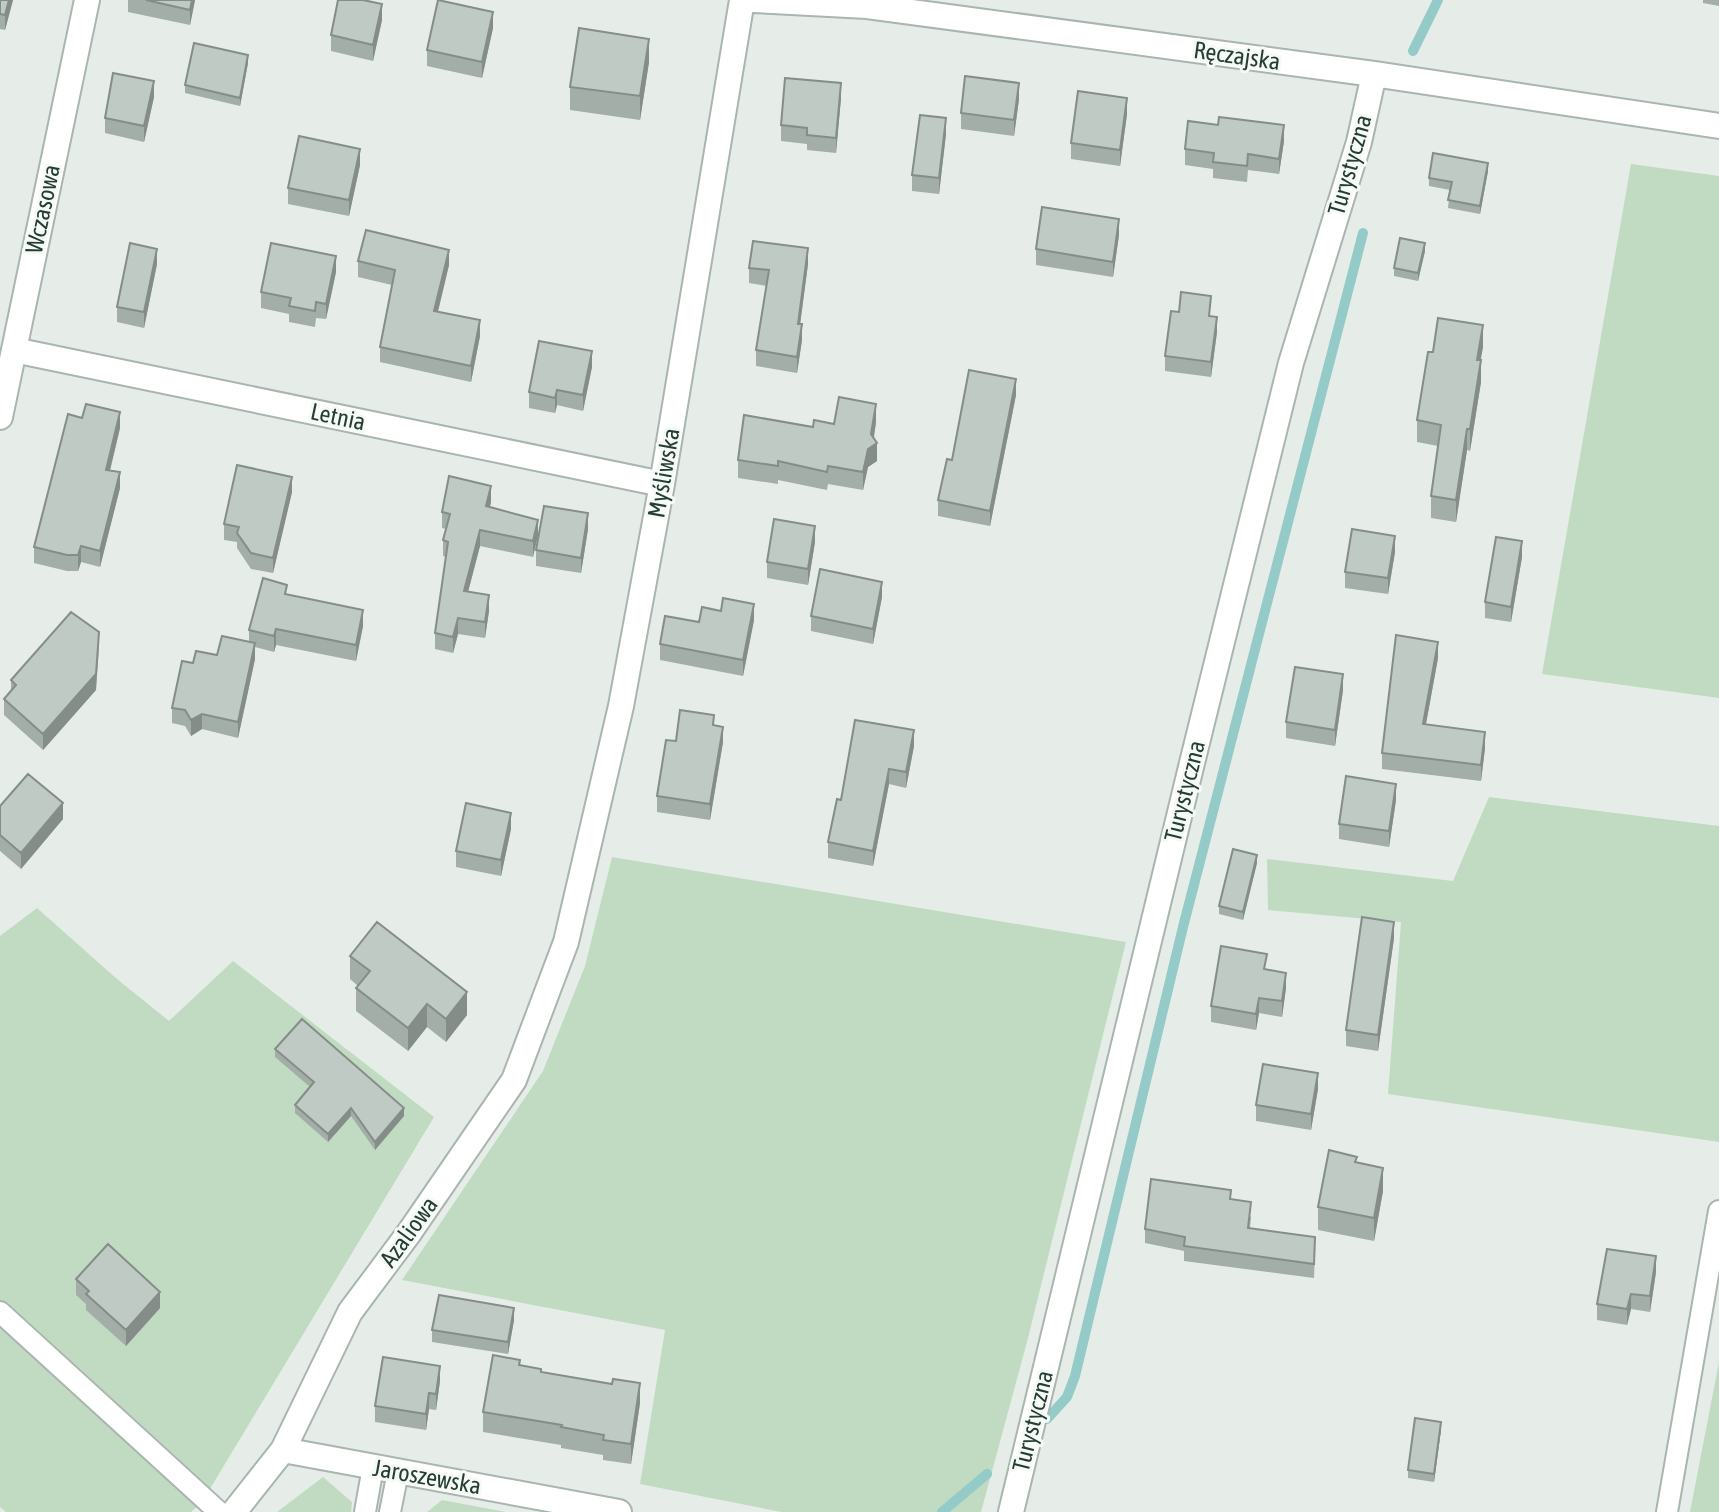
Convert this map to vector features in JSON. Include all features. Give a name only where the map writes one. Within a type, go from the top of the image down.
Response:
[{"type":"street","name":"Wczasowa","points":[[0,417],[87,0]]},
{"type":"street","name":"Myśliwska","points":[[566,942],[621,706],[662,484],[742,0]]},
{"type":"street","name":"Ręczajska","points":[[754,0],[867,6],[1374,74],[1719,126]]},
{"type":"street","name":"Turystyczna","points":[[1011,1512],[1291,363],[1359,142],[1374,74]]},
{"type":"street","name":"Letnia","points":[[14,350],[662,484]]},
{"type":"street","name":"Azaliowa","points":[[234,1512],[283,1450],[350,1312],[409,1233],[514,1080],[566,942]]},
{"type":"street","name":"Jaroszewska","points":[[283,1450],[619,1512]]},
{"type":"lane","points":[[1667,1512],[1719,1211]]},
{"type":"lane","points":[[0,1312],[219,1512]]},
{"type":"lane","points":[[365,1512],[373,1467]]},
{"type":"lane","points":[[390,1512],[398,1472]]},
{"type":"green space","points":[[1631,164],[1719,176],[1719,698],[1542,674]]},
{"type":"green space","points":[[1489,797],[1719,826],[1719,1142],[1388,1094],[1401,922],[1268,910],[1267,859],[1453,881]]},
{"type":"green space","points":[[612,857],[1126,942],[1027,1342],[981,1512],[781,1512],[640,1484],[665,1330],[402,1280],[543,1071],[585,966]]},
{"type":"green space","points":[[37,908],[169,1021],[233,961],[434,1117],[202,1502],[191,1512],[6,1512],[0,1507],[0,936]]},
{"type":"green space","points":[[1719,1362],[1719,1512],[1690,1512]]},
{"type":"green space","points":[[323,1477],[352,1502],[351,1512],[277,1512]]},
{"type":"green space","points":[[442,1500],[506,1512],[427,1512]]},
{"type":"building","points":[[0,0],[9,0],[5,15],[0,14]]},
{"type":"building","points":[[146,0],[192,0],[190,10]]},
{"type":"building","points":[[338,0],[382,4],[373,45],[331,35]]},
{"type":"building","points":[[438,0],[493,12],[482,62],[427,50]]},
{"type":"building","points":[[579,28],[649,39],[640,96],[570,87]]},
{"type":"building","points":[[194,43],[248,55],[240,98],[185,85]]},
{"type":"building","points":[[113,73],[154,81],[144,126],[105,118]]},
{"type":"building","points":[[965,76],[1019,83],[1014,120],[961,113]]},
{"type":"building","points":[[785,78],[841,83],[836,138],[807,135],[807,128],[781,125]]},
{"type":"building","points":[[1078,91],[1127,98],[1120,150],[1071,143]]},
{"type":"building","points":[[920,115],[946,118],[939,178],[912,175]]},
{"type":"building","points":[[1219,117],[1284,125],[1279,159],[1248,154],[1247,166],[1213,162],[1214,153],[1185,149],[1188,121],[1218,125]]},
{"type":"building","points":[[299,136],[360,149],[349,200],[288,188]]},
{"type":"building","points":[[1433,153],[1488,163],[1480,206],[1448,200],[1452,182],[1429,178]]},
{"type":"building","points":[[1042,207],[1119,219],[1113,262],[1036,249]]},
{"type":"building","points":[[366,230],[449,250],[434,311],[480,320],[471,366],[380,347],[395,270],[358,261]]},
{"type":"building","points":[[1400,238],[1425,243],[1418,273],[1394,268]]},
{"type":"building","points":[[753,241],[808,248],[797,357],[756,350],[769,270],[749,268]]},
{"type":"building","points":[[130,243],[157,249],[144,312],[117,307]]},
{"type":"building","points":[[271,243],[336,256],[326,304],[316,302],[315,311],[289,306],[291,298],[261,292]]},
{"type":"building","points":[[1181,292],[1211,296],[1209,316],[1217,317],[1211,362],[1165,356],[1171,311],[1179,312]]},
{"type":"building","points":[[1438,318],[1483,325],[1477,360],[1481,360],[1456,500],[1431,496],[1441,425],[1417,420],[1428,352],[1433,352]]},
{"type":"building","points":[[539,341],[592,351],[583,395],[557,390],[555,398],[529,392]]},
{"type":"building","points":[[969,370],[1016,379],[990,511],[938,500],[947,459],[952,460]]},
{"type":"building","points":[[839,397],[876,404],[871,434],[877,443],[868,449],[863,472],[828,466],[827,472],[778,461],[778,466],[738,460],[744,415],[813,427],[814,420],[834,424]]},
{"type":"building","points":[[86,404],[120,412],[106,470],[120,472],[100,551],[81,546],[78,555],[67,555],[34,547],[68,414],[82,418]]},
{"type":"building","points":[[237,465],[292,477],[273,558],[251,553],[237,533],[239,527],[224,524]]},
{"type":"building","points":[[449,476],[491,486],[486,506],[538,520],[533,541],[480,530],[464,591],[489,595],[485,622],[458,618],[453,637],[435,633],[448,542],[443,540],[450,514],[442,512]]},
{"type":"building","points":[[544,506],[588,513],[581,558],[536,550]]},
{"type":"building","points":[[774,519],[815,526],[808,569],[767,562]]},
{"type":"building","points":[[1352,529],[1395,536],[1388,578],[1345,572]]},
{"type":"building","points":[[1496,537],[1522,541],[1511,607],[1485,602]]},
{"type":"building","points":[[820,569],[882,582],[873,629],[811,616]]},
{"type":"building","points":[[263,578],[287,585],[285,594],[363,610],[356,645],[276,629],[274,636],[249,630]]},
{"type":"building","points":[[723,598],[754,604],[743,660],[660,644],[665,616],[699,622],[702,607],[721,611]]},
{"type":"building","points":[[71,612],[99,632],[96,674],[43,734],[4,699],[16,685],[11,680]]},
{"type":"building","points":[[1396,635],[1438,642],[1423,724],[1485,732],[1481,765],[1382,753]]},
{"type":"building","points":[[222,636],[255,643],[238,722],[202,714],[191,720],[185,710],[172,708],[182,661],[193,663],[196,651],[217,655]]},
{"type":"building","points":[[1295,667],[1343,674],[1335,730],[1286,722]]},
{"type":"building","points":[[680,710],[714,715],[713,725],[723,727],[710,804],[657,796],[666,740],[676,741]]},
{"type":"building","points":[[855,720],[914,730],[906,772],[889,769],[873,851],[828,842],[837,799],[841,800]]},
{"type":"building","points":[[28,774],[63,803],[21,853],[0,835],[0,806]]},
{"type":"building","points":[[1346,776],[1396,784],[1389,831],[1339,824]]},
{"type":"building","points":[[466,803],[511,813],[501,860],[456,851]]},
{"type":"building","points":[[1233,849],[1257,855],[1243,912],[1219,906]]},
{"type":"building","points":[[1362,917],[1394,922],[1378,1035],[1346,1030]]},
{"type":"building","points":[[377,922],[467,992],[446,1019],[427,1004],[408,1028],[356,988],[370,971],[350,956]]},
{"type":"building","points":[[1221,946],[1267,954],[1264,969],[1286,973],[1282,1001],[1259,998],[1256,1014],[1211,1006]]},
{"type":"building","points":[[302,1019],[404,1108],[375,1142],[351,1108],[328,1134],[295,1105],[314,1082],[275,1049]]},
{"type":"building","points":[[1263,1064],[1318,1073],[1311,1114],[1256,1105]]},
{"type":"building","points":[[1329,1150],[1357,1157],[1355,1162],[1383,1168],[1374,1218],[1318,1207]]},
{"type":"building","points":[[1151,1179],[1231,1190],[1230,1199],[1251,1202],[1248,1228],[1315,1237],[1314,1264],[1184,1246],[1185,1237],[1145,1229]]},
{"type":"building","points":[[108,1244],[160,1292],[126,1330],[86,1294],[89,1291],[76,1279]]},
{"type":"building","points":[[1607,1249],[1656,1256],[1650,1296],[1631,1294],[1627,1309],[1597,1304]]},
{"type":"building","points":[[439,1295],[514,1308],[508,1342],[432,1330]]},
{"type":"building","points":[[493,1355],[520,1360],[519,1365],[541,1369],[541,1372],[612,1384],[613,1379],[640,1383],[631,1444],[603,1440],[604,1435],[562,1425],[483,1412]]},
{"type":"building","points":[[383,1357],[440,1366],[436,1394],[429,1393],[426,1414],[375,1406]]},
{"type":"building","points":[[1415,1418],[1441,1422],[1434,1474],[1408,1470]]},
{"type":"waterway","points":[[1413,51],[1438,0]]},
{"type":"waterway","points":[[1047,1419],[1067,1397],[1075,1376],[1183,927],[1363,233]]},
{"type":"waterway","points":[[942,1512],[987,1474]]}]
